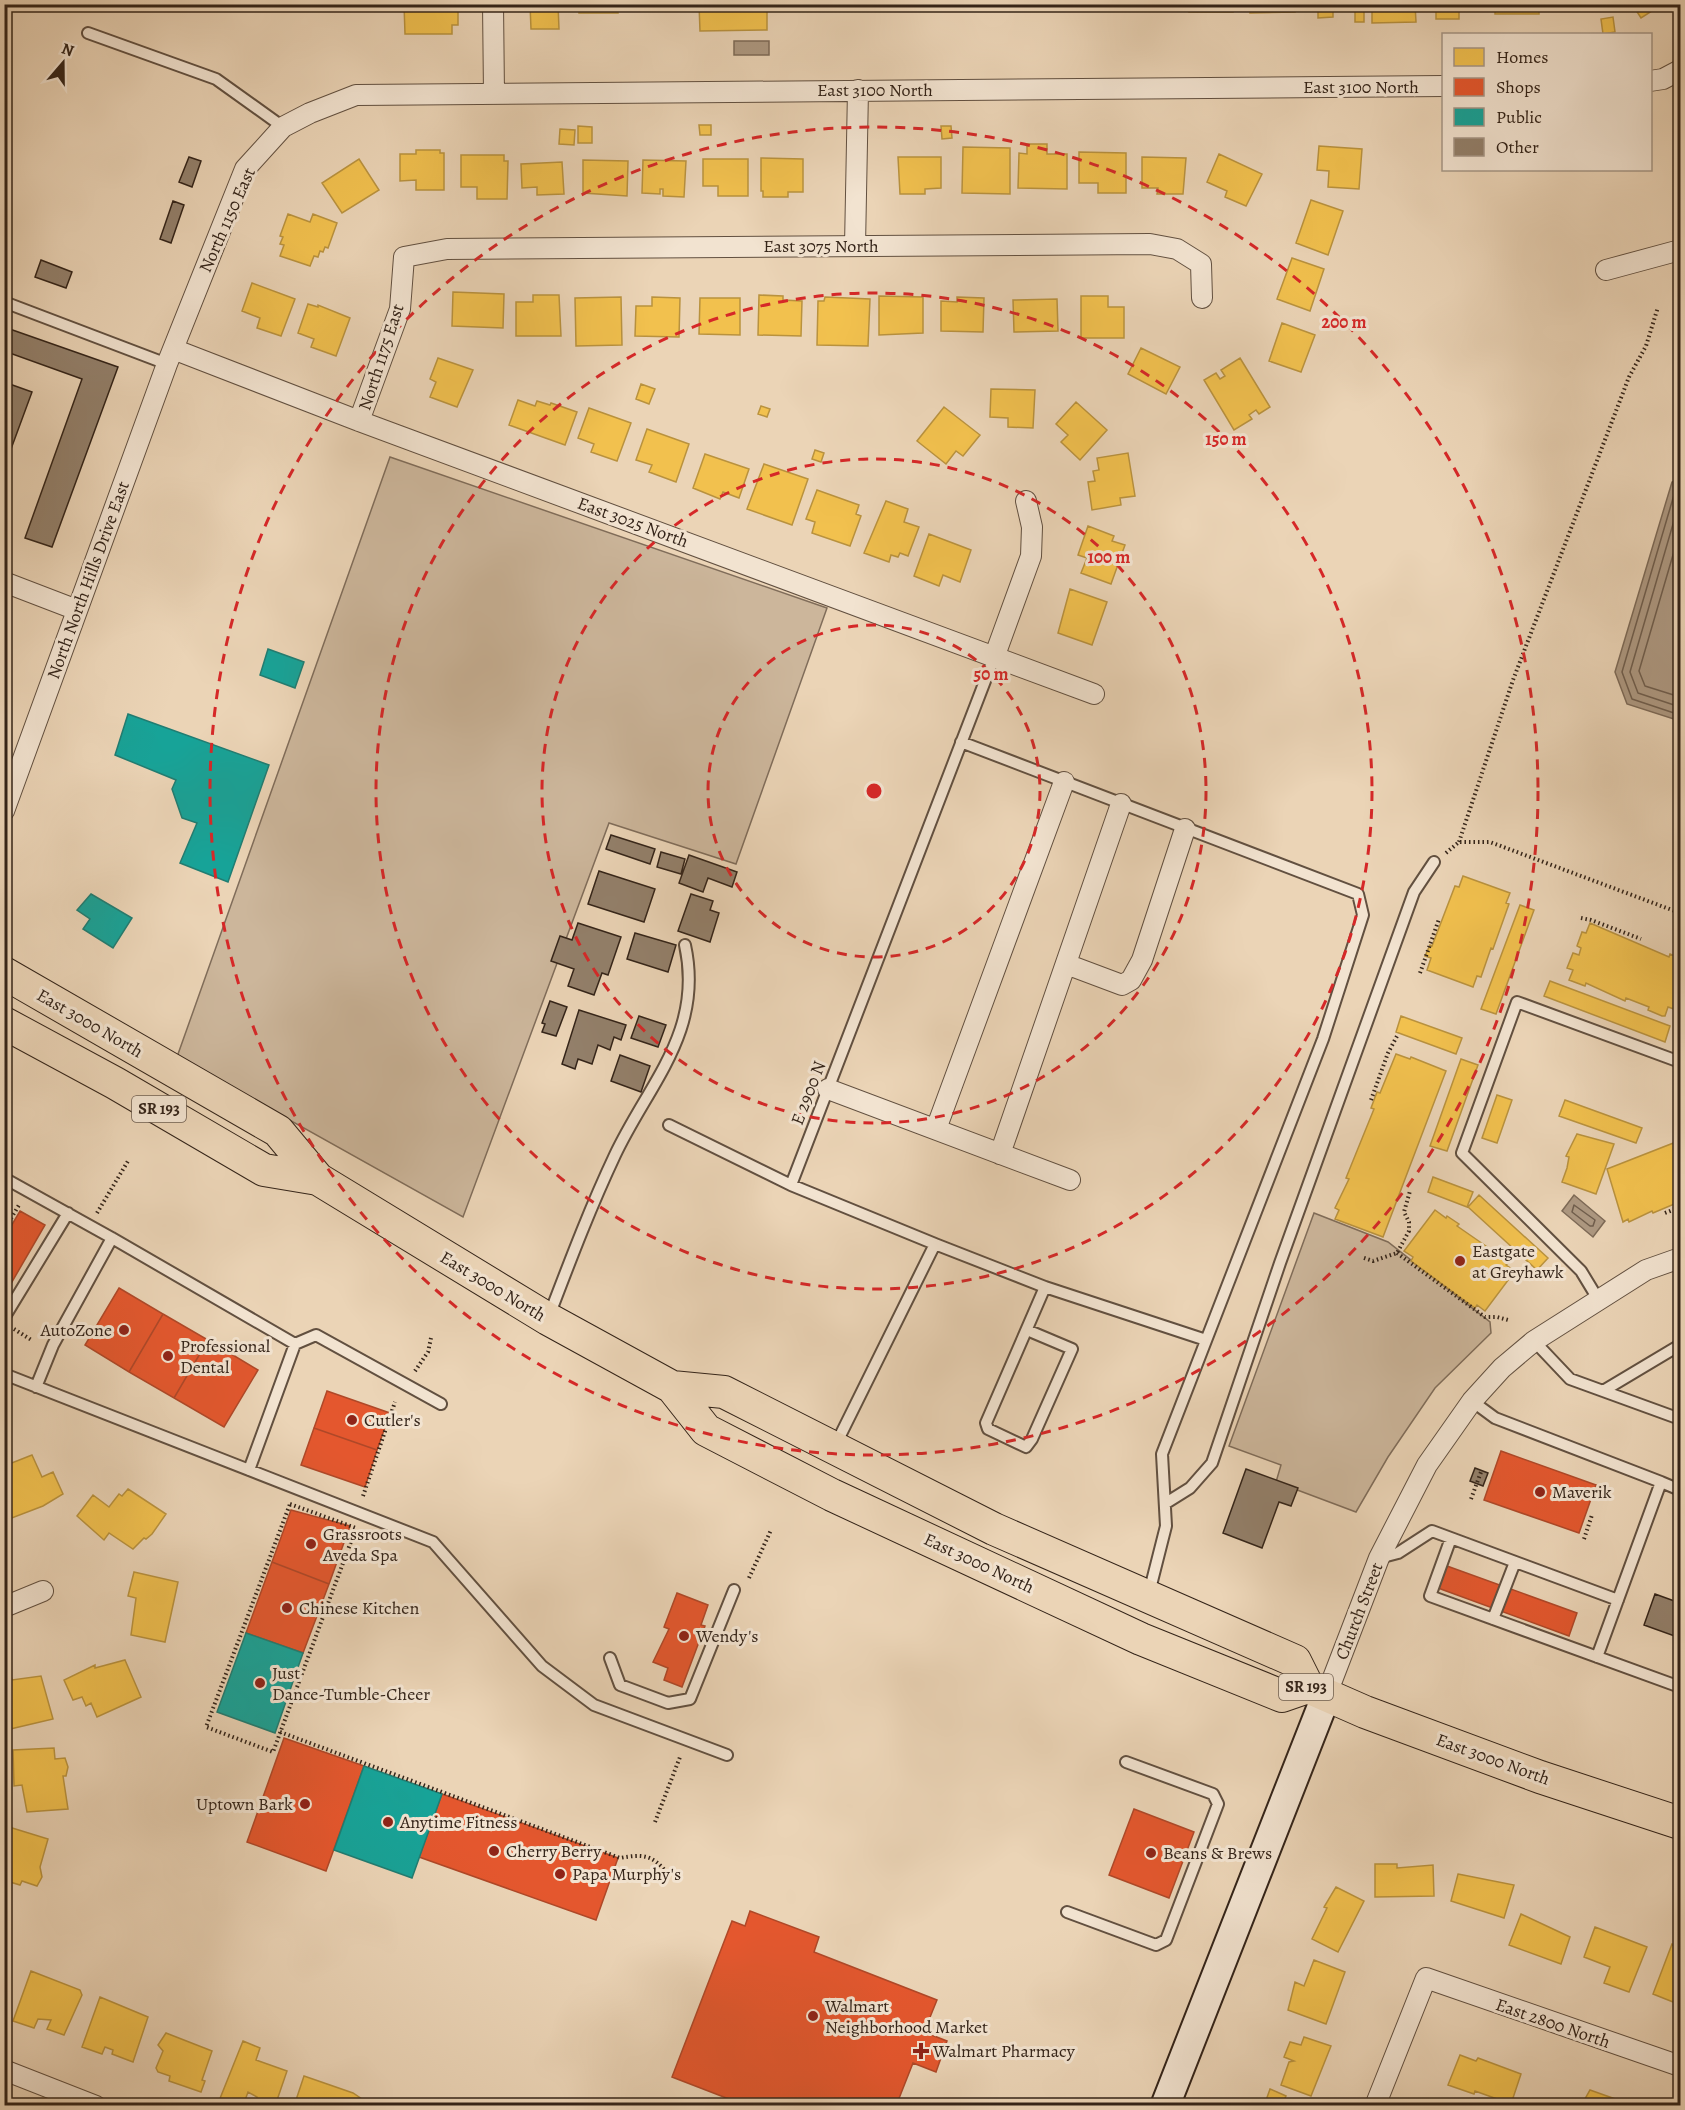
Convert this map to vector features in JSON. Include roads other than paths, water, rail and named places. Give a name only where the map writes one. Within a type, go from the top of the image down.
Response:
[{"type":"main road","name":"East 3000 North","points":[[4,974],[278,1131],[308,1167],[548,1319],[672,1387],[706,1430],[832,1495],[1142,1639],[1282,1696],[1317,1691],[1540,1777],[1680,1823]]},
{"type":"main road","points":[[4,999],[252,1142],[308,1167]]},
{"type":"main road","name":"East 3000 North","points":[[4,1023],[115,1083],[264,1170],[308,1167]]},
{"type":"main road","name":"East 3000 North","points":[[672,1387],[723,1392],[994,1529],[1295,1661],[1317,1691]]},
{"type":"street","points":[[493,4],[494,94]]},
{"type":"street","points":[[1652,81],[1663,79],[1680,70]]},
{"type":"street","name":"East 3100 North","points":[[310,113],[356,95],[1442,86]]},
{"type":"street","points":[[855,246],[858,90]]},
{"type":"street","name":"North 1150 East","points":[[170,356],[245,169],[284,127],[310,113]]},
{"type":"street","name":"East 3075 North","points":[[404,257],[447,249],[1150,244],[1176,249],[1201,264],[1202,297]]},
{"type":"street","points":[[1606,270],[1680,250]]},
{"type":"street","name":"North 1175 East","points":[[359,421],[400,309],[404,257]]},
{"type":"street","name":"East 3025 North","points":[[170,356],[359,421],[1094,694]]},
{"type":"street","name":"North North Hills Drive East","points":[[4,811],[170,356]]},
{"type":"street","points":[[995,656],[1031,556],[1032,527],[1026,501]]},
{"type":"street","points":[[4,582],[77,610]]},
{"type":"street","points":[[936,1129],[1064,782]]},
{"type":"street","points":[[1000,1154],[1121,804]]},
{"type":"street","points":[[1066,964],[1122,985],[1131,980],[1142,960],[1185,829]]},
{"type":"street","points":[[828,1089],[1070,1180]]},
{"type":"street","name":"Church Street","points":[[1165,2106],[1317,1691],[1379,1558],[1427,1464],[1472,1401],[1502,1368],[1534,1341],[1646,1270],[1680,1258]]},
{"type":"street","points":[[4,1607],[43,1591]]},
{"type":"street","name":"East 2800 North","points":[[1375,2106],[1426,1978],[1680,2066]]},
{"type":"street","points":[[4,2070],[96,2106]]},
{"type":"lane","points":[[88,33],[216,79],[284,127]]},
{"type":"lane","points":[[4,302],[170,356]]},
{"type":"lane","name":"E 2900 N","points":[[791,1185],[995,656]]},
{"type":"lane","points":[[962,742],[1358,894],[1363,915],[1323,1039],[1162,1454],[1166,1526],[1149,1596]]},
{"type":"lane","points":[[1166,1503],[1190,1488],[1212,1463],[1280,1263],[1414,892],[1434,862]]},
{"type":"lane","points":[[548,1319],[583,1224],[616,1152],[669,1062],[676,1044],[684,1018],[690,970],[685,945]]},
{"type":"lane","points":[[1598,1299],[1581,1271],[1462,1153],[1517,1002],[1680,1062]]},
{"type":"lane","points":[[669,1125],[791,1185],[935,1244],[1045,1287],[1206,1340]]},
{"type":"lane","points":[[4,1178],[295,1344]]},
{"type":"lane","points":[[4,1318],[68,1213]]},
{"type":"lane","points":[[36,1387],[53,1345],[112,1238]]},
{"type":"lane","points":[[834,1449],[935,1244]]},
{"type":"lane","points":[[1027,1330],[1072,1349],[1032,1439],[1026,1447],[988,1429],[986,1423],[1045,1287]]},
{"type":"lane","points":[[249,1470],[295,1344],[316,1335],[441,1404]]},
{"type":"lane","points":[[1534,1341],[1570,1379],[1680,1419]]},
{"type":"lane","points":[[1603,1391],[1680,1345]]},
{"type":"lane","points":[[4,1374],[433,1542],[542,1666],[594,1705],[727,1755]]},
{"type":"lane","points":[[1472,1401],[1495,1418],[1680,1490]]},
{"type":"lane","points":[[1597,1657],[1661,1482]]},
{"type":"lane","points":[[1379,1558],[1398,1553],[1432,1531],[1618,1600]]},
{"type":"lane","points":[[1451,1538],[1430,1596],[1680,1687]]},
{"type":"lane","points":[[1493,1619],[1515,1562]]},
{"type":"lane","points":[[610,1658],[620,1685],[668,1703],[690,1699],[734,1590]]},
{"type":"lane","points":[[1067,1912],[1156,1945],[1166,1940],[1218,1804],[1213,1794],[1126,1762]]},
{"type":"water","points":[[734,41],[769,41],[769,55],[734,55]]},
{"type":"water","points":[[1680,479],[1680,721],[1627,704],[1615,672],[1672,482]]},
{"type":"water","points":[[1574,1195],[1605,1221],[1593,1237],[1562,1211]]},
{"type":"place","name":"Eastgate at Greyhawk","points":[[1460,1261]]},
{"type":"place","name":"AutoZone","points":[[124,1330]]},
{"type":"place","name":"Professional Dental","points":[[168,1356]]},
{"type":"place","name":"Cutler's","points":[[352,1420]]},
{"type":"place","name":"Maverik","points":[[1540,1492]]},
{"type":"place","name":"Grassroots Aveda Spa","points":[[311,1544]]},
{"type":"place","name":"Chinese Kitchen","points":[[287,1608]]},
{"type":"place","name":"Wendy's","points":[[684,1636]]},
{"type":"place","name":"Just Dance-Tumble-Cheer","points":[[260,1683]]},
{"type":"place","name":"Uptown Bark","points":[[305,1804]]},
{"type":"place","name":"Anytime Fitness","points":[[388,1822]]},
{"type":"place","name":"Cherry Berry","points":[[494,1851]]},
{"type":"place","name":"Beans & Brews","points":[[1151,1853]]},
{"type":"place","name":"Papa Murphy's","points":[[560,1874]]},
{"type":"place","name":"Walmart Neighborhood Market","points":[[813,2016]]},
{"type":"place","name":"Walmart Pharmacy","points":[[921,2051]]}]
